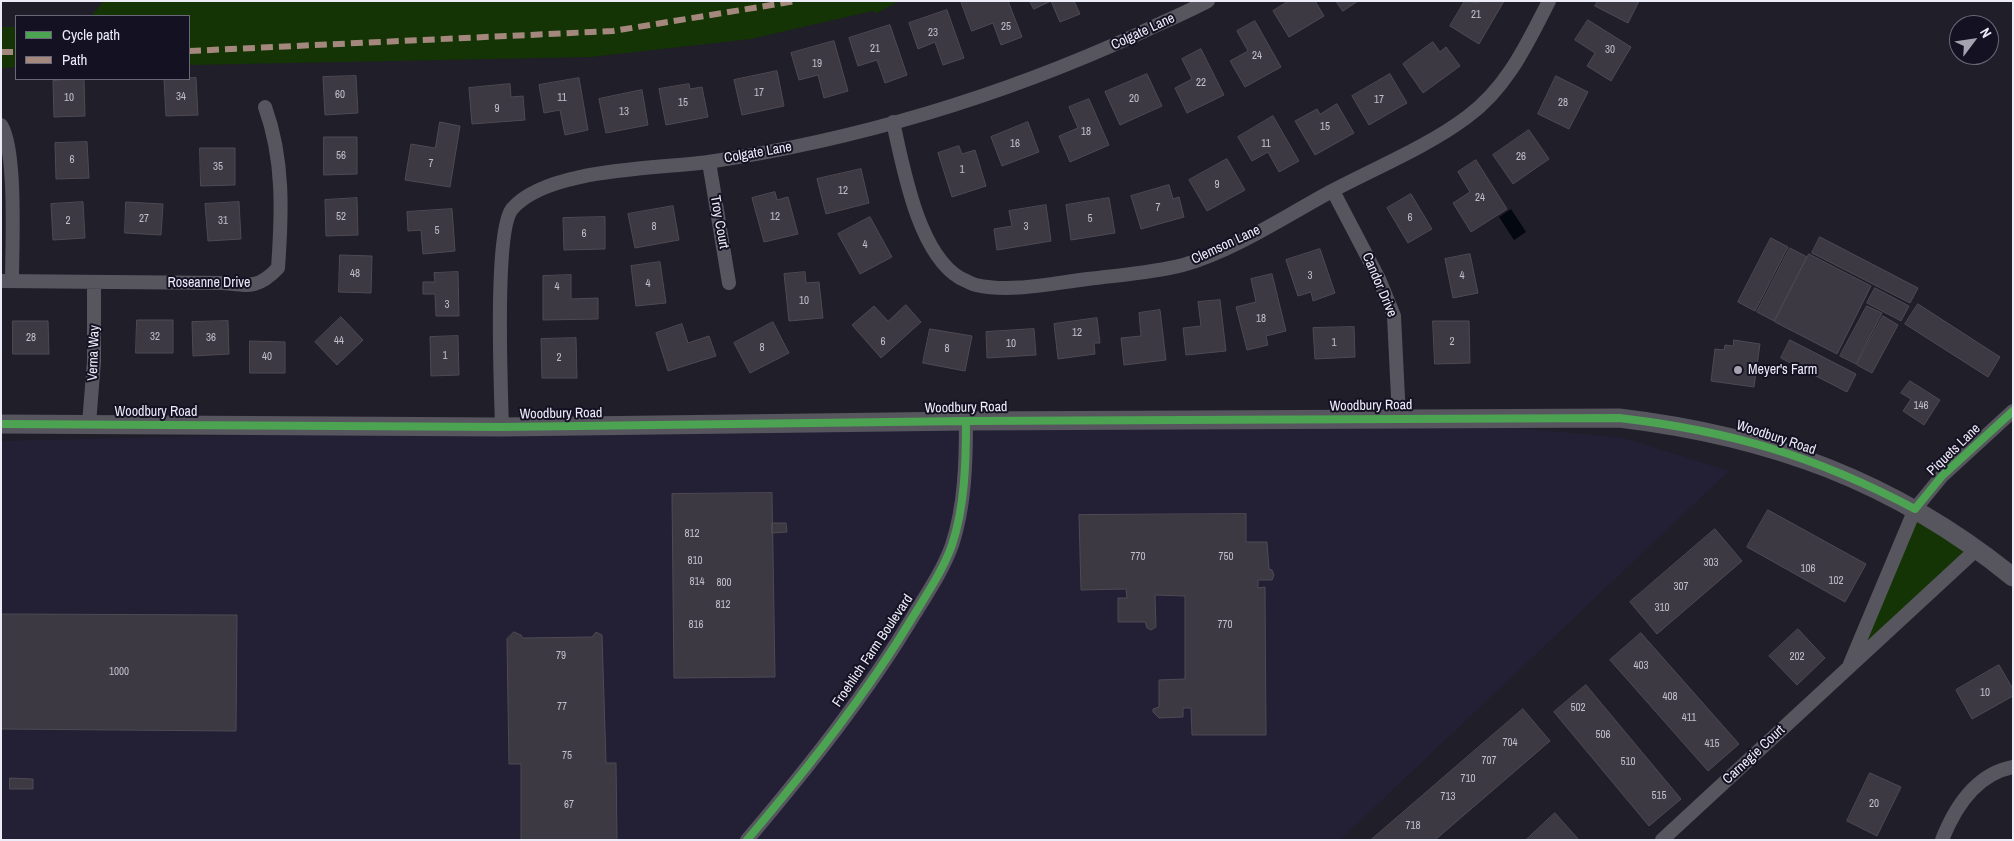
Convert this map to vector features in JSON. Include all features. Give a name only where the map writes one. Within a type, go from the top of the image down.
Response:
[{"type":"main road","name":"Woodbury Road","points":[[1,424],[502,427],[966,421],[1619,418],[1670,424],[1744,439],[1788,452],[1836,471],[1915,509],[1978,548],[2013,577]]},
{"type":"street","name":"Colgate Lane","points":[[502,427],[500,270],[510,211],[533,191],[584,176],[708,162],[821,141],[959,104],[1032,78],[1106,48],[1208,1]]},
{"type":"street","name":"Clemson Lane","points":[[893,122],[928,242],[941,261],[958,277],[975,285],[1001,288],[1152,271],[1183,265],[1221,251],[1415,148],[1467,117],[1497,89],[1520,57],[1549,1]]},
{"type":"street","name":"Roseanne Drive","points":[[7,281],[223,283],[246,285],[265,282],[278,268],[279,166],[274,132],[265,107]]},
{"type":"street","points":[[1,125],[8,140],[11,169],[7,281]]},
{"type":"street","name":"Troy Court","points":[[708,162],[729,283]]},
{"type":"street","name":"Candor Drive","points":[[1333,190],[1379,279],[1394,316],[1399,418]]},
{"type":"street","name":"Verna Way","points":[[90,424],[94,361],[94,282]]},
{"type":"street","name":"Piquets Lane","points":[[1915,509],[1942,476],[2013,410]]},
{"type":"street","name":"Froehlich Farm Boulevard","points":[[747,840],[789,791],[896,645],[939,573],[952,545],[960,512],[966,451],[966,421]]},
{"type":"street","name":"Carnegie Court","points":[[1846,671],[1869,623],[1915,509]]},
{"type":"street","name":"Carnegie Court","points":[[1662,840],[1978,548]]},
{"type":"street","points":[[1942,840],[1949,822],[1966,796],[1994,773],[2013,767]]},
{"type":"shaded area","points":[[1511,209],[1526,232],[1514,240],[1499,217]]},
{"type":"shaded area","points":[[1459,422],[1624,438],[1729,471],[1340,840],[1,840],[1,441],[403,431]]},
{"type":"green space","points":[[104,1],[899,1],[877,13],[872,11],[751,39],[591,57],[190,65],[190,15],[92,15]]},
{"type":"green space","points":[[1,27],[15,27],[15,67],[1,68]]},
{"type":"green space","points":[[1916,512],[1975,549],[1852,665]]},
{"type":"building","points":[[961,1],[1008,1],[1022,37],[1001,45],[993,23],[972,31]]},
{"type":"building","points":[[1030,1],[1051,1],[1034,9]]},
{"type":"building","points":[[1051,1],[1074,1],[1080,14],[1060,22]]},
{"type":"building","points":[[1289,1],[1315,1],[1324,16],[1289,37],[1273,11]]},
{"type":"building","points":[[1336,1],[1358,1],[1343,11]]},
{"type":"building","points":[[1465,1],[1479,3],[1480,1],[1504,1],[1479,44],[1450,26]]},
{"type":"building","points":[[1598,1],[1639,1],[1628,23],[1595,6]]},
{"type":"building","points":[[947,10],[964,58],[943,65],[935,42],[918,49],[909,23]]},
{"type":"building","points":[[1588,20],[1631,47],[1611,81],[1587,66],[1595,53],[1575,40]]},
{"type":"building","points":[[1255,21],[1281,67],[1245,87],[1230,61],[1248,51],[1237,31]]},
{"type":"building","points":[[890,25],[907,75],[885,83],[877,60],[858,66],[849,38]]},
{"type":"building","points":[[834,41],[848,91],[824,98],[818,75],[799,80],[791,53]]},
{"type":"building","points":[[1433,42],[1440,52],[1446,47],[1460,66],[1423,93],[1403,64]]},
{"type":"building","points":[[1201,49],[1224,95],[1187,113],[1175,88],[1192,79],[1182,59]]},
{"type":"building","points":[[777,71],[784,106],[742,115],[734,80]]},
{"type":"building","points":[[1147,74],[1162,106],[1120,125],[1105,92]]},
{"type":"building","points":[[1390,74],[1407,103],[1369,125],[1352,96]]},
{"type":"building","points":[[356,76],[358,113],[325,115],[323,77]]},
{"type":"building","points":[[1556,76],[1588,92],[1569,129],[1538,114]]},
{"type":"building","points":[[190,78],[196,78],[198,115],[166,116],[164,80],[190,80]]},
{"type":"building","points":[[579,78],[588,130],[565,135],[560,110],[544,113],[539,85]]},
{"type":"building","points":[[84,80],[85,116],[54,117],[53,81]]},
{"type":"building","points":[[510,84],[511,97],[523,96],[525,120],[472,124],[469,88]]},
{"type":"building","points":[[689,84],[690,89],[702,87],[708,117],[666,125],[659,89]]},
{"type":"building","points":[[642,90],[648,125],[606,133],[599,99]]},
{"type":"building","points":[[1089,99],[1109,145],[1070,162],[1059,136],[1078,128],[1069,107]]},
{"type":"building","points":[[1337,104],[1354,133],[1315,155],[1295,121],[1317,109],[1320,114]]},
{"type":"building","points":[[1273,116],[1299,161],[1279,172],[1268,152],[1252,161],[1238,137]]},
{"type":"building","points":[[440,122],[460,126],[450,187],[405,180],[411,144],[435,148]]},
{"type":"building","points":[[1028,122],[1039,152],[1002,166],[991,137]]},
{"type":"building","points":[[1529,130],[1549,159],[1513,184],[1493,155]]},
{"type":"building","points":[[324,137],[357,137],[357,174],[324,175]]},
{"type":"building","points":[[87,142],[89,178],[56,179],[55,143]]},
{"type":"building","points":[[959,146],[962,154],[975,150],[986,186],[952,197],[938,153]]},
{"type":"building","points":[[200,148],[235,148],[235,185],[201,186]]},
{"type":"building","points":[[1227,159],[1245,190],[1207,211],[1189,180]]},
{"type":"building","points":[[1476,160],[1507,209],[1471,232],[1453,203],[1470,192],[1458,172]]},
{"type":"building","points":[[861,169],[869,203],[826,214],[817,179]]},
{"type":"building","points":[[1169,185],[1173,199],[1179,197],[1184,217],[1141,229],[1131,196]]},
{"type":"building","points":[[775,192],[777,200],[788,197],[798,234],[764,242],[752,198]]},
{"type":"building","points":[[1411,194],[1432,229],[1408,243],[1387,208]]},
{"type":"building","points":[[357,198],[358,235],[326,236],[325,200]]},
{"type":"building","points":[[1109,198],[1115,233],[1071,240],[1066,205]]},
{"type":"building","points":[[83,202],[85,238],[53,240],[51,204]]},
{"type":"building","points":[[126,202],[163,204],[161,235],[125,233]]},
{"type":"building","points":[[239,202],[241,239],[208,241],[205,204]]},
{"type":"building","points":[[1046,205],[1051,241],[997,250],[994,229],[1012,226],[1009,211]]},
{"type":"building","points":[[673,206],[679,240],[635,248],[628,214]]},
{"type":"building","points":[[452,209],[455,251],[423,254],[421,230],[408,231],[407,212]]},
{"type":"building","points":[[605,217],[605,249],[564,250],[563,218]]},
{"type":"building","points":[[870,217],[892,257],[860,274],[838,234]]},
{"type":"building","points":[[1820,237],[1918,288],[1910,303],[1812,253]]},
{"type":"building","points":[[1771,238],[1788,247],[1755,311],[1738,302]]},
{"type":"building","points":[[1790,248],[1807,257],[1774,321],[1757,312]]},
{"type":"building","points":[[1320,249],[1335,293],[1313,301],[1311,292],[1298,296],[1286,260]]},
{"type":"building","points":[[1470,254],[1478,293],[1453,298],[1445,259]]},
{"type":"building","points":[[1809,254],[1871,286],[1837,354],[1775,322]]},
{"type":"building","points":[[340,255],[372,256],[371,293],[339,292]]},
{"type":"building","points":[[660,262],[666,303],[636,306],[631,266]]},
{"type":"building","points":[[458,272],[459,316],[436,316],[435,294],[423,294],[423,282],[435,282],[434,273]]},
{"type":"building","points":[[805,272],[806,283],[819,282],[823,318],[789,321],[784,274]]},
{"type":"building","points":[[1272,274],[1286,331],[1266,336],[1268,345],[1247,350],[1236,307],[1256,302],[1251,279]]},
{"type":"building","points":[[571,275],[571,299],[598,298],[598,319],[543,320],[543,276]]},
{"type":"building","points":[[1875,288],[1909,306],[1901,321],[1867,303]]},
{"type":"building","points":[[1220,300],[1226,351],[1186,355],[1183,328],[1201,326],[1198,302]]},
{"type":"building","points":[[1918,304],[2000,357],[1988,377],[1905,324]]},
{"type":"building","points":[[906,305],[921,322],[881,358],[852,325],[874,306],[888,321]]},
{"type":"building","points":[[1867,306],[1882,313],[1856,364],[1840,356]]},
{"type":"building","points":[[1160,310],[1166,360],[1124,365],[1121,338],[1141,336],[1139,313]]},
{"type":"building","points":[[1883,316],[1898,325],[1872,373],[1857,365]]},
{"type":"building","points":[[341,317],[363,340],[337,365],[315,342]]},
{"type":"building","points":[[1097,318],[1100,343],[1094,343],[1095,354],[1058,359],[1054,324]]},
{"type":"building","points":[[137,320],[173,320],[173,353],[136,353]]},
{"type":"building","points":[[13,321],[48,321],[49,354],[13,354]]},
{"type":"building","points":[[228,321],[229,354],[193,356],[192,322]]},
{"type":"building","points":[[1433,321],[1469,321],[1470,363],[1435,364]]},
{"type":"building","points":[[773,322],[789,353],[750,373],[734,343]]},
{"type":"building","points":[[682,324],[688,343],[709,336],[716,356],[668,371],[656,333]]},
{"type":"building","points":[[1354,327],[1355,357],[1315,359],[1313,328]]},
{"type":"building","points":[[930,329],[972,336],[965,371],[923,363]]},
{"type":"building","points":[[1034,329],[1036,355],[987,358],[986,332]]},
{"type":"building","points":[[458,336],[459,375],[431,376],[430,337]]},
{"type":"building","points":[[576,338],[577,378],[542,378],[541,339]]},
{"type":"building","points":[[1734,340],[1760,344],[1754,387],[1711,381],[1715,349],[1724,350],[1725,345],[1733,346]]},
{"type":"building","points":[[1790,340],[1856,374],[1847,392],[1781,358]]},
{"type":"building","points":[[250,341],[285,342],[285,373],[250,373]]},
{"type":"building","points":[[1910,381],[1940,400],[1924,425],[1903,411],[1911,399],[1901,393]]},
{"type":"building","points":[[772,493],[775,677],[674,678],[672,494]]},
{"type":"building","points":[[1768,510],[1866,564],[1845,602],[1747,547]]},
{"type":"building","points":[[1246,514],[1246,542],[1267,542],[1269,569],[1272,570],[1274,575],[1272,580],[1258,580],[1258,588],[1265,587],[1266,735],[1192,735],[1191,708],[1183,708],[1183,717],[1159,718],[1153,712],[1153,709],[1159,707],[1159,680],[1185,679],[1185,596],[1155,595],[1156,627],[1151,630],[1147,628],[1145,622],[1118,622],[1118,598],[1127,598],[1126,589],[1081,590],[1079,515]]},
{"type":"building","points":[[772,523],[786,523],[787,532],[772,533]]},
{"type":"building","points":[[1715,529],[1742,561],[1657,634],[1630,602]]},
{"type":"building","points":[[1,614],[237,615],[236,731],[1,729]]},
{"type":"building","points":[[1798,629],[1825,658],[1797,685],[1769,656]]},
{"type":"building","points":[[514,632],[523,638],[592,637],[596,632],[602,635],[606,763],[616,763],[617,840],[521,840],[521,764],[509,764],[507,639]]},
{"type":"building","points":[[1641,633],[1739,744],[1708,771],[1610,660]]},
{"type":"building","points":[[1999,665],[2013,689],[2013,696],[1972,719],[1956,690]]},
{"type":"building","points":[[1586,685],[1681,799],[1649,826],[1554,712]]},
{"type":"building","points":[[1523,709],[1550,741],[1435,840],[1371,840]]},
{"type":"building","points":[[1870,773],[1901,787],[1877,836],[1847,821]]},
{"type":"building","points":[[10,778],[33,779],[33,789],[10,789]]},
{"type":"building","points":[[1555,813],[1579,840],[1526,840]]},
{"type":"marked path","points":[[190,51],[613,31],[796,1]]},
{"type":"marked path","points":[[1,52],[15,52]]},
{"type":"cycle path","points":[[1,424],[502,427],[966,421],[1619,418],[1698,430],[1771,448],[1842,474],[1915,509],[1942,476],[2013,411]]},
{"type":"cycle path","points":[[747,840],[814,759],[856,703],[896,645],[940,572],[952,545],[960,515],[965,468],[966,421]]},
{"type":"place","name":"Meyer's Farm","points":[[1738,370]]}]
